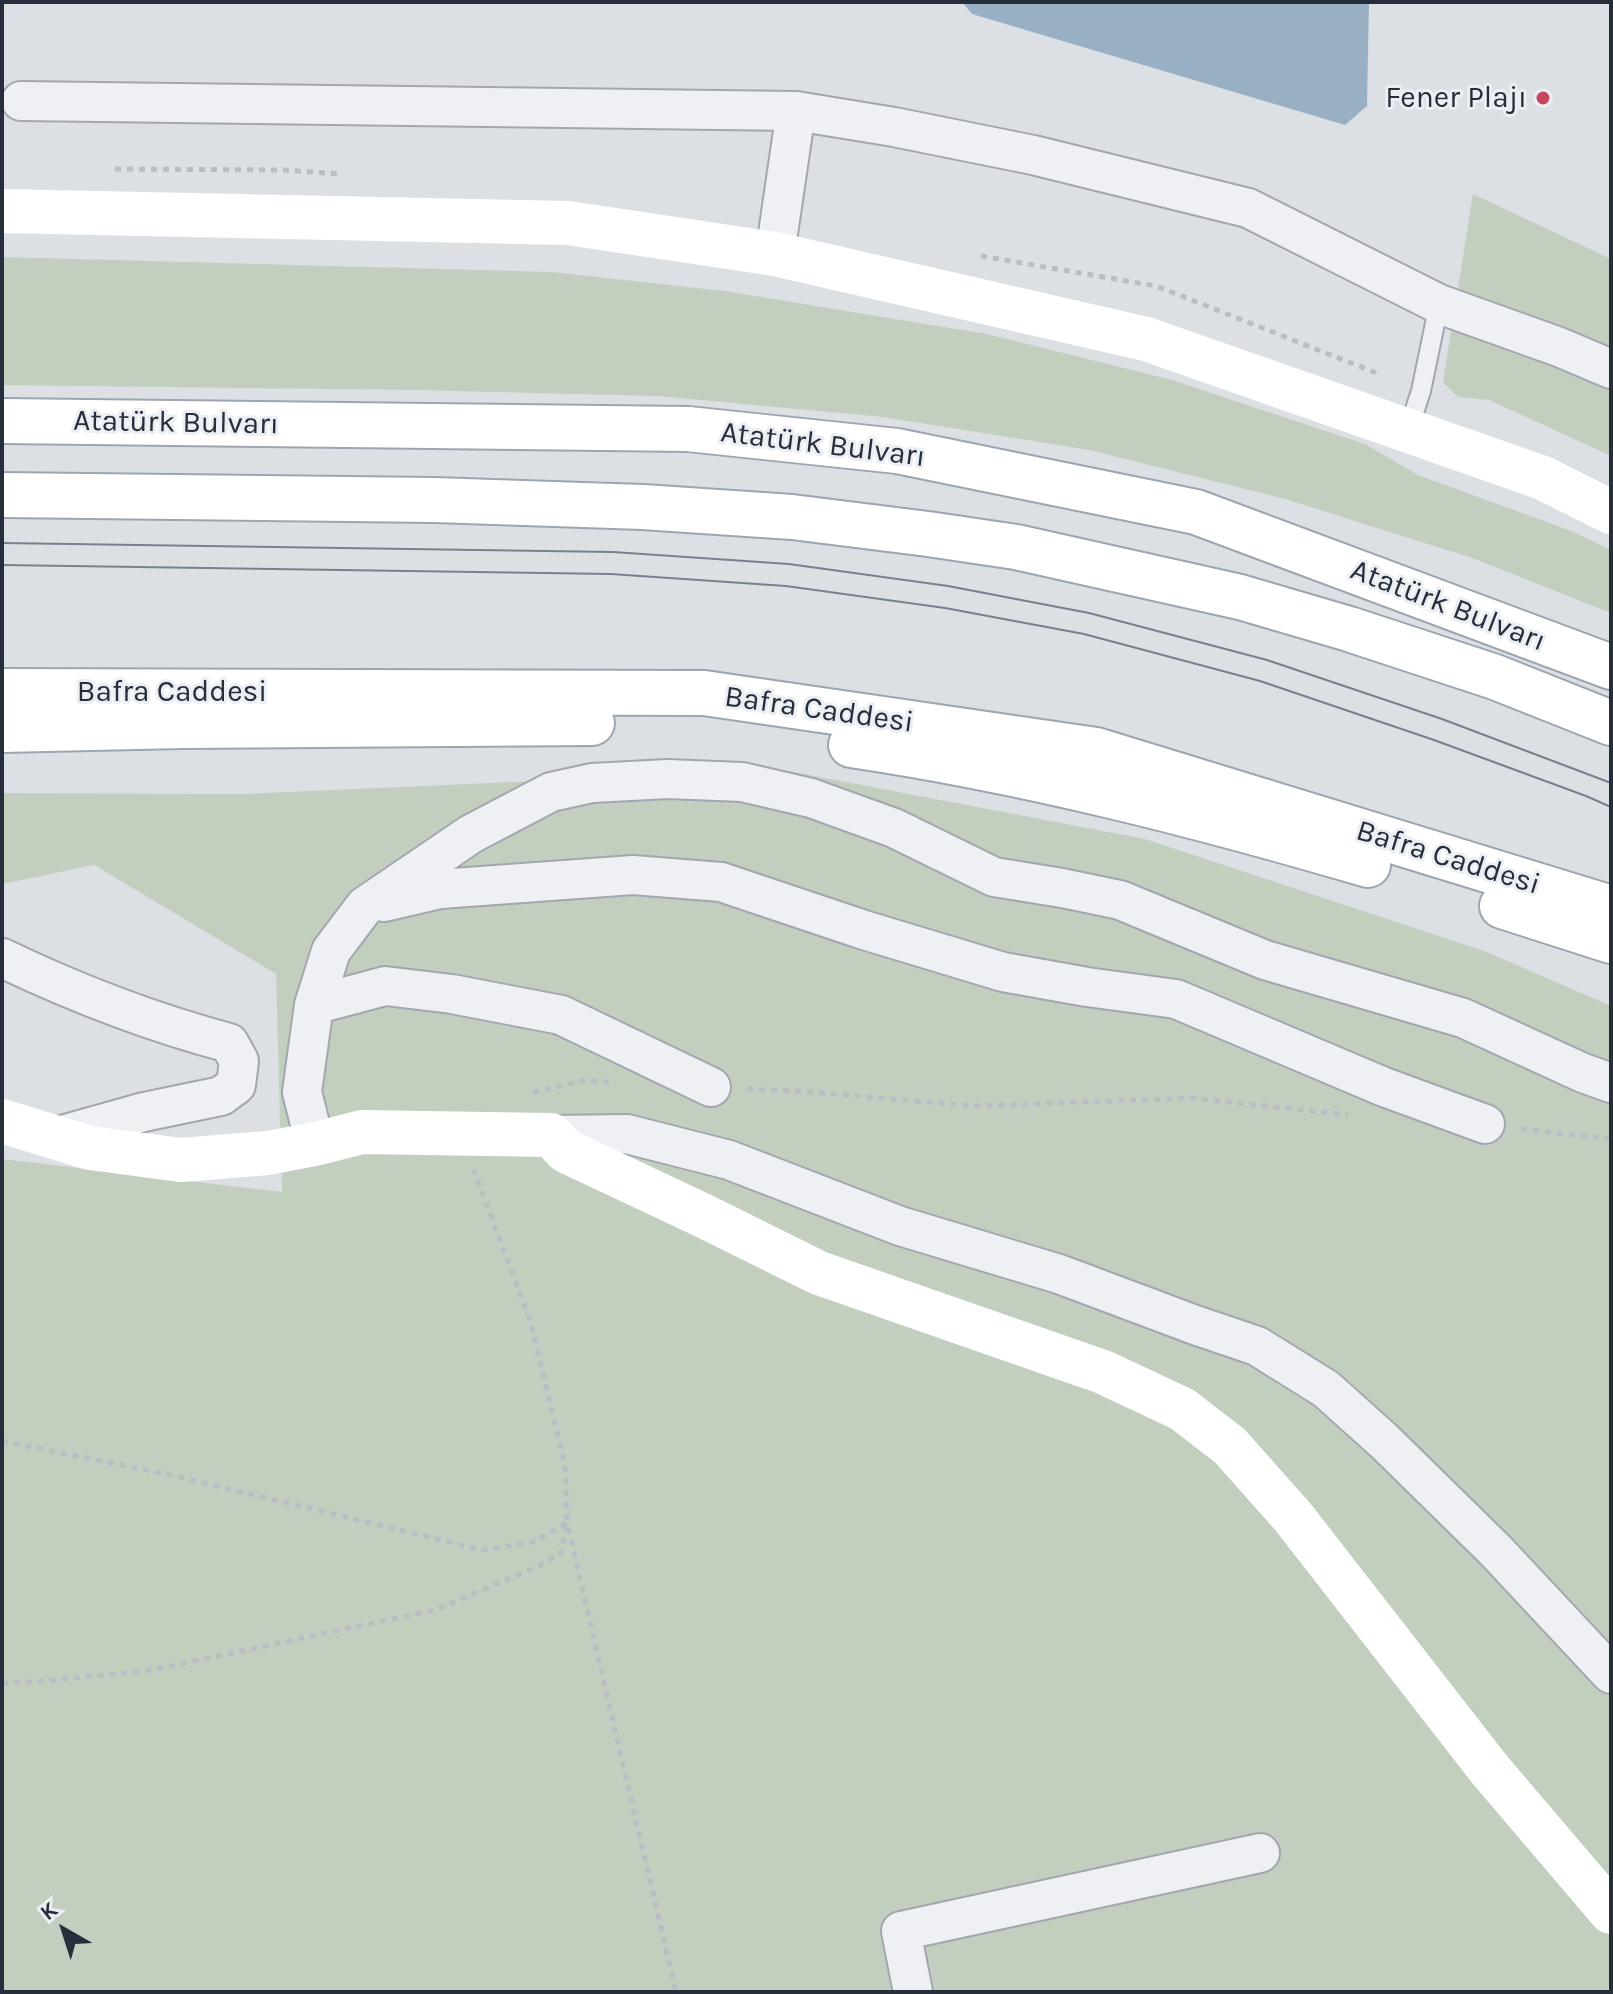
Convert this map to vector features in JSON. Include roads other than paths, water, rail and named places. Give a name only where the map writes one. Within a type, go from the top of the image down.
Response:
[{"type":"main road","points":[[2,211],[568,223],[775,254],[1146,339],[1543,478],[1611,512]]},
{"type":"main road","name":"Atatürk Bulvarı","points":[[2,421],[688,429],[897,451],[1196,512],[1611,667]]},
{"type":"main road","name":"Atatürk Bulvarı","points":[[2,495],[434,500],[643,507],[792,517],[928,534],[1016,547],[1240,597],[1495,677],[1611,723]]},
{"type":"main road","name":"Bafra Caddesi","points":[[2,691],[704,693],[1096,750],[1611,908]]},
{"type":"main road","name":"Bafra Caddesi","points":[[2,730],[690,722],[906,753],[1089,791],[1272,837],[1611,941]]},
{"type":"main road","points":[[2,1121],[90,1148],[181,1160],[268,1153],[362,1132],[551,1135],[566,1151],[819,1273],[1103,1372],[1182,1409],[1230,1446],[1293,1517],[1490,1770],[1611,1912]]},
{"type":"street","points":[[21,101],[796,111],[894,127],[1033,155],[1248,208],[1439,304],[1611,369]]},
{"type":"street","points":[[775,254],[796,111]]},
{"type":"street","points":[[315,1144],[302,1092],[314,1005],[331,951],[365,906],[471,834],[551,792],[592,783],[652,779],[742,782],[811,798],[894,828],[994,877],[1120,900],[1265,960],[1463,1018],[1611,1083]]},
{"type":"street","points":[[365,906],[440,889],[573,879],[633,875],[721,882],[850,926],[1003,972],[1176,999],[1384,1087],[1485,1124]]},
{"type":"street","points":[[2,958],[118,1009],[229,1043],[239,1061],[236,1085],[221,1096],[144,1112],[55,1137]]},
{"type":"street","points":[[314,1005],[385,986],[452,994],[561,1015],[711,1087]]},
{"type":"street","points":[[551,1135],[627,1134],[729,1160],[900,1226],[1059,1274],[1257,1346],[1326,1389],[1385,1442],[1496,1551],[1611,1674]]},
{"type":"street","points":[[913,1992],[901,1931],[1260,1853]]},
{"type":"lane","points":[[1408,431],[1421,391],[1439,304]]},
{"type":"water","points":[[962,2],[1369,2],[1367,106],[1345,125],[972,14]]},
{"type":"tram line","points":[[2,543],[613,552],[789,564],[948,586],[1089,613],[1267,660],[1442,719],[1611,783]]},
{"type":"tram line","points":[[2,565],[611,574],[786,586],[945,608],[1084,634],[1260,681],[1434,740],[1611,807]]},
{"type":"place","name":"Fener Plajı","points":[[1543,98]]}]
